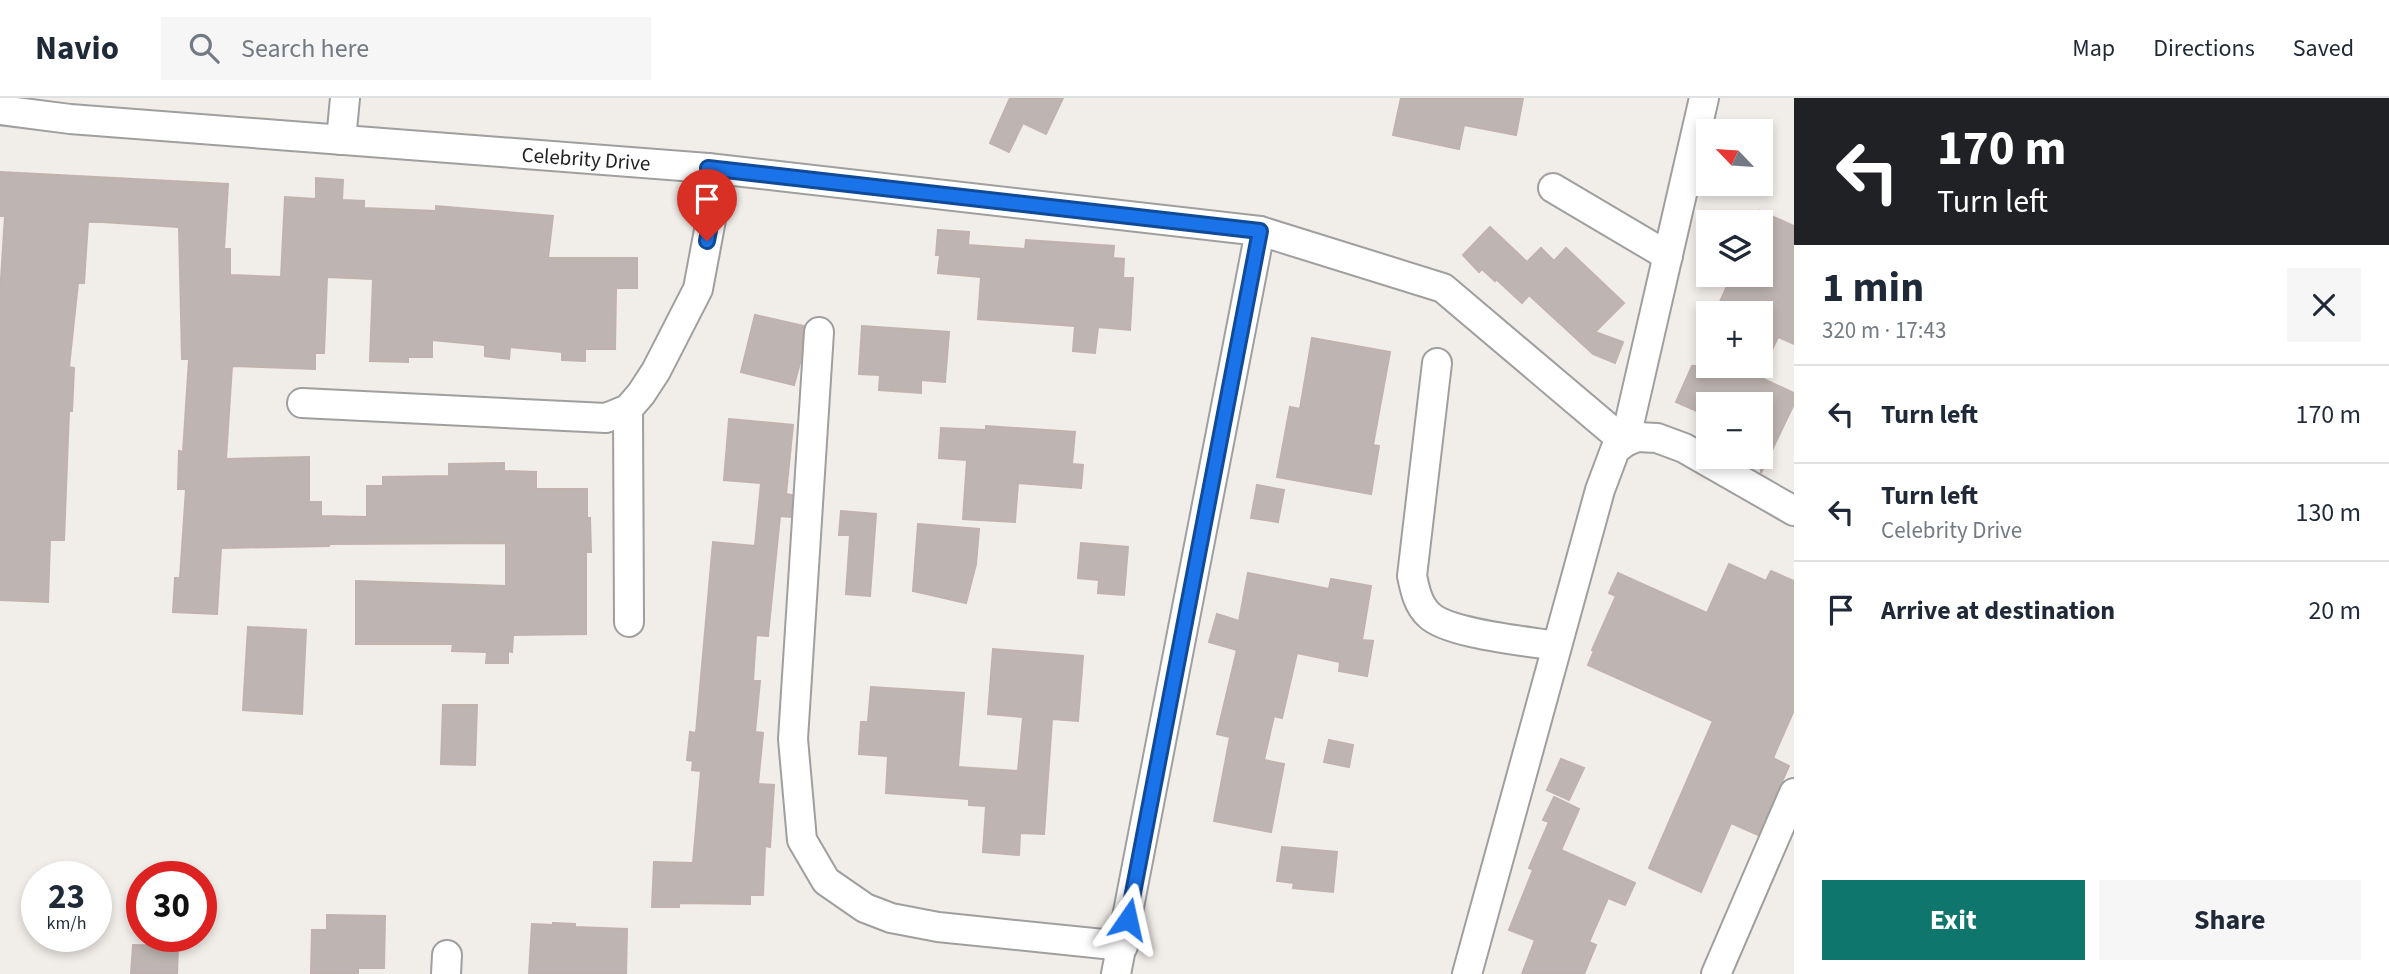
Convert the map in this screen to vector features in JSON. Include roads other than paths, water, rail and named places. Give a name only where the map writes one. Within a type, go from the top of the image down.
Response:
[{"type":"street","points":[[341,140],[345,98]]},
{"type":"street","points":[[1625,442],[1704,98]]},
{"type":"street","name":"Celebrity Drive","points":[[0,110],[71,108],[341,140],[708,168],[1260,231],[1443,288],[1625,442]]},
{"type":"street","points":[[302,403],[606,418],[628,409],[656,371],[698,289],[716,193],[708,168]]},
{"type":"street","points":[[1553,188],[1668,256]]},
{"type":"street","points":[[1116,974],[1260,231]]},
{"type":"street","points":[[819,332],[793,739],[802,840],[826,881],[865,908],[891,918],[938,927],[1123,946]]},
{"type":"street","points":[[1437,363],[1412,576],[1417,597],[1429,615],[1447,627],[1556,646]]},
{"type":"street","points":[[628,409],[629,622]]},
{"type":"street","points":[[1467,974],[1607,465],[1615,450],[1637,437],[1657,438],[1684,448],[1794,511]]},
{"type":"street","points":[[1716,974],[1794,793]]}]
